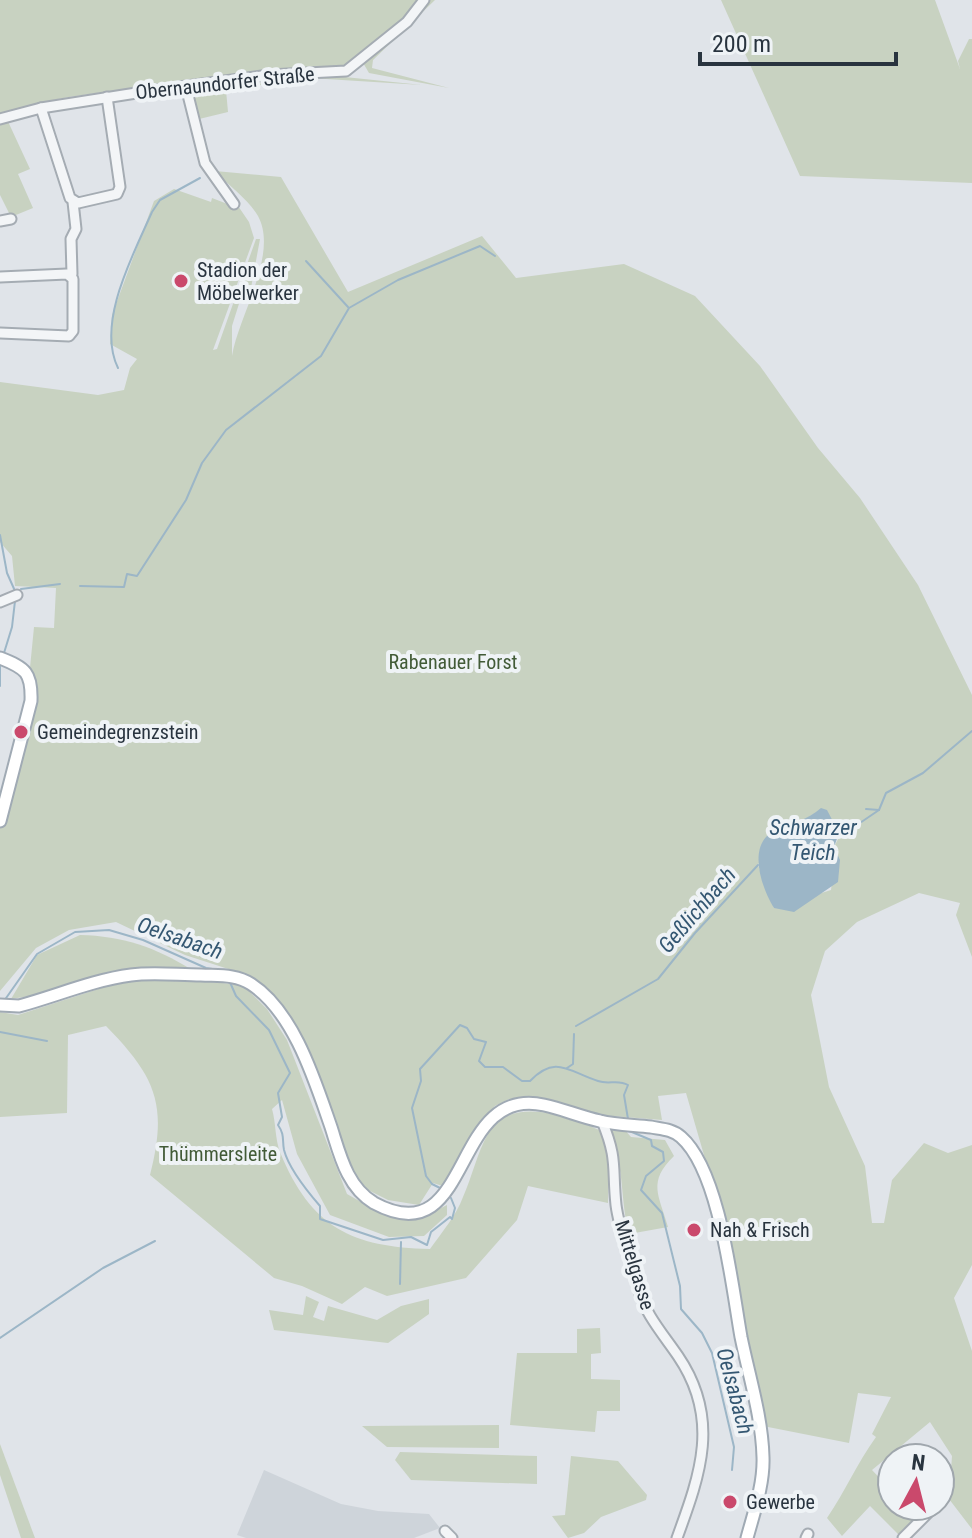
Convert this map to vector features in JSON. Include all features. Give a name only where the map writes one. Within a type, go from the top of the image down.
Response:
[{"type":"main road","points":[[0,821],[31,701],[32,681],[21,667],[2,658]]},
{"type":"main road","points":[[3,1006],[19,1006],[134,974],[230,976],[256,988],[275,1009],[304,1052],[343,1165],[354,1185],[372,1202],[392,1210],[415,1211],[448,1193],[473,1141],[484,1124],[501,1110],[537,1103],[602,1121],[668,1130],[687,1144],[709,1191],[733,1276],[761,1433],[762,1477],[747,1538]]},
{"type":"street","name":"Obernaundorfer Straße","points":[[0,119],[41,108],[107,97],[269,75],[346,71],[407,22],[424,0]]},
{"type":"street","points":[[186,87],[205,163],[234,204]]},
{"type":"street","points":[[73,202],[117,194],[120,187],[107,97]]},
{"type":"street","points":[[41,108],[73,202],[76,229],[71,239],[72,274]]},
{"type":"street","points":[[0,221],[11,219]]},
{"type":"street","points":[[0,277],[67,274],[73,279],[74,294],[73,331],[69,336],[0,333]]},
{"type":"street","points":[[0,602],[14,596]]},
{"type":"street","name":"Mittelgasse","points":[[602,1121],[616,1160],[616,1206],[639,1291],[657,1328],[685,1369],[701,1415],[702,1466],[677,1538]]},
{"type":"street","points":[[903,1538],[919,1522]]},
{"type":"shaded area","points":[[264,1470],[341,1504],[378,1511],[429,1514],[440,1528],[414,1538],[246,1538],[237,1535]]},
{"type":"green space","points":[[0,0],[421,0],[418,6],[424,0],[435,0],[373,60],[372,68],[449,88],[369,73],[362,61],[346,71],[269,75],[225,82],[227,85],[309,78],[226,90],[228,112],[195,120],[191,89],[224,86],[224,82],[113,91],[30,106],[5,115],[30,169],[18,174],[33,208],[11,217],[0,195]]},
{"type":"green space","points":[[721,0],[935,0],[960,69],[958,61],[969,39],[972,39],[972,183],[800,176]]},
{"type":"green space","points":[[335,76],[422,85],[311,78]]},
{"type":"green space","name":"Rabenauer Forst","points":[[215,171],[281,177],[348,292],[482,236],[516,278],[624,264],[695,296],[760,366],[818,448],[860,498],[918,585],[972,695],[972,957],[956,915],[960,903],[919,893],[857,922],[825,951],[811,995],[829,1087],[865,1166],[872,1223],[884,1223],[892,1180],[924,1143],[948,1153],[972,1145],[972,1265],[954,1298],[972,1351],[972,1529],[956,1508],[956,1442],[943,1442],[930,1422],[906,1442],[876,1442],[876,1467],[872,1470],[876,1474],[876,1512],[870,1506],[842,1536],[827,1518],[876,1437],[872,1434],[891,1397],[858,1393],[849,1443],[763,1426],[743,1326],[737,1269],[686,1093],[658,1096],[662,1120],[587,1114],[548,1100],[509,1099],[495,1106],[477,1127],[446,1187],[433,1183],[419,1205],[388,1200],[364,1188],[343,1154],[312,1058],[283,1014],[247,975],[185,955],[116,922],[69,930],[36,948],[0,991],[0,827],[24,729],[34,627],[54,628],[56,588],[15,586],[12,556],[0,542],[0,382],[98,395],[124,390],[130,368],[137,359],[110,344],[112,315],[154,201],[174,189],[211,202],[212,198],[230,205],[236,203],[249,222],[254,238],[213,350],[217,349],[256,239],[260,239],[251,288],[246,286],[243,291],[232,326],[232,356],[261,267],[264,248],[258,216]],"holes":[[[817,812],[838,839],[834,847],[831,890],[774,908],[758,865],[774,830],[796,825]]]},
{"type":"green space","points":[[80,935],[138,944],[192,970],[11,999],[37,955]]},
{"type":"green space","name":"Thümmersleite","points":[[159,977],[243,985],[267,1009],[287,1040],[347,1194],[377,1211],[400,1219],[427,1215],[447,1205],[447,1215],[424,1236],[389,1237],[330,1215],[297,1154],[282,1100],[272,1109],[280,1152],[306,1199],[337,1228],[378,1244],[430,1249],[460,1204],[488,1134],[498,1122],[526,1112],[558,1115],[601,1131],[609,1153],[608,1203],[528,1186],[517,1220],[466,1278],[387,1296],[365,1287],[342,1304],[302,1286],[274,1278],[150,1175],[158,1129],[154,1093],[136,1061],[106,1026],[68,1035],[67,1113],[0,1117],[0,1012],[18,1015],[123,981]]},
{"type":"green space","points":[[607,1129],[624,1129],[631,1137],[665,1140],[674,1156],[660,1174],[658,1189],[668,1227],[629,1234],[620,1168]]},
{"type":"green space","points":[[306,1296],[319,1302],[313,1317],[324,1321],[328,1306],[377,1320],[401,1306],[429,1299],[429,1314],[388,1343],[274,1330],[269,1310],[303,1315]]},
{"type":"green space","points":[[600,1328],[601,1353],[591,1354],[591,1379],[620,1380],[620,1411],[597,1411],[595,1432],[510,1425],[517,1353],[577,1353],[577,1329]]},
{"type":"green space","points":[[499,1425],[499,1448],[387,1447],[362,1426]]},
{"type":"green space","points":[[0,1444],[35,1538],[21,1538],[0,1475]]},
{"type":"green space","points":[[400,1452],[537,1456],[537,1484],[411,1480],[395,1460]]},
{"type":"green space","points":[[571,1456],[618,1461],[647,1495],[646,1500],[601,1517],[584,1533],[568,1538],[552,1516],[565,1515]]},
{"type":"green space","name":"Rabenauer Forst","points":[[886,1522],[915,1522],[901,1537]]},
{"type":"water","name":"Schwarzer Teich","points":[[821,808],[827,810],[839,833],[834,847],[840,860],[838,882],[794,912],[774,908],[761,878],[761,845],[776,830]]},
{"type":"waterway","points":[[118,368],[112,350],[114,310],[136,248],[160,200],[200,178]]},
{"type":"waterway","points":[[80,586],[124,587],[127,574],[137,576],[186,500],[202,463],[226,430],[321,356],[349,308],[398,280],[480,246],[495,256]]},
{"type":"waterway","points":[[306,261],[348,307]]},
{"type":"waterway","name":"Oelsabach","points":[[0,535],[7,573],[15,591]]},
{"type":"waterway","points":[[21,589],[60,584]]},
{"type":"waterway","name":"Oelsabach","points":[[4,653],[12,627],[15,601]]},
{"type":"waterway","name":"Oelsabach","points":[[0,663],[0,686]]},
{"type":"waterway","name":"Geßlichbach","points":[[866,809],[879,810],[886,793],[923,773],[972,731]]},
{"type":"waterway","points":[[838,832],[854,827],[879,810]]},
{"type":"waterway","name":"Geßlichbach","points":[[576,1026],[658,979],[695,933],[758,865]]},
{"type":"waterway","name":"Oelsabach","points":[[4,1001],[37,954],[75,932],[109,930],[143,940],[206,968],[219,970]]},
{"type":"waterway","name":"Oelsabach","points":[[229,980],[236,996],[269,1030],[290,1073],[278,1093],[282,1117],[278,1125],[286,1157],[299,1180],[320,1206],[320,1219],[383,1240],[411,1237],[427,1245],[431,1232],[450,1217],[452,1219],[455,1208],[451,1198]]},
{"type":"waterway","name":"Oelsabach","points":[[442,1189],[432,1184],[426,1176],[412,1108],[421,1081],[420,1069],[460,1025],[467,1028],[474,1039],[486,1042],[479,1061],[485,1067],[503,1067],[522,1081],[530,1081],[539,1073],[555,1067],[602,1082],[628,1085],[624,1095],[628,1119]]},
{"type":"waterway","points":[[0,1032],[47,1041]]},
{"type":"waterway","points":[[567,1068],[573,1064],[574,1034]]},
{"type":"waterway","name":"Oelsabach","points":[[627,1130],[651,1140],[652,1146],[663,1152],[664,1161],[646,1176],[641,1190],[662,1213],[680,1286],[681,1309],[702,1333],[712,1353],[734,1447],[732,1470]]},
{"type":"waterway","points":[[0,1338],[103,1268],[155,1241]]},
{"type":"waterway","points":[[400,1284],[401,1242]]},
{"type":"place","name":"Stadion der Möbelwerker","points":[[181,281]]},
{"type":"place","name":"Gemeindegrenzstein","points":[[21,732]]},
{"type":"place","name":"Nah & Frisch","points":[[694,1230]]},
{"type":"place","name":"Gewerbe","points":[[730,1502]]}]
